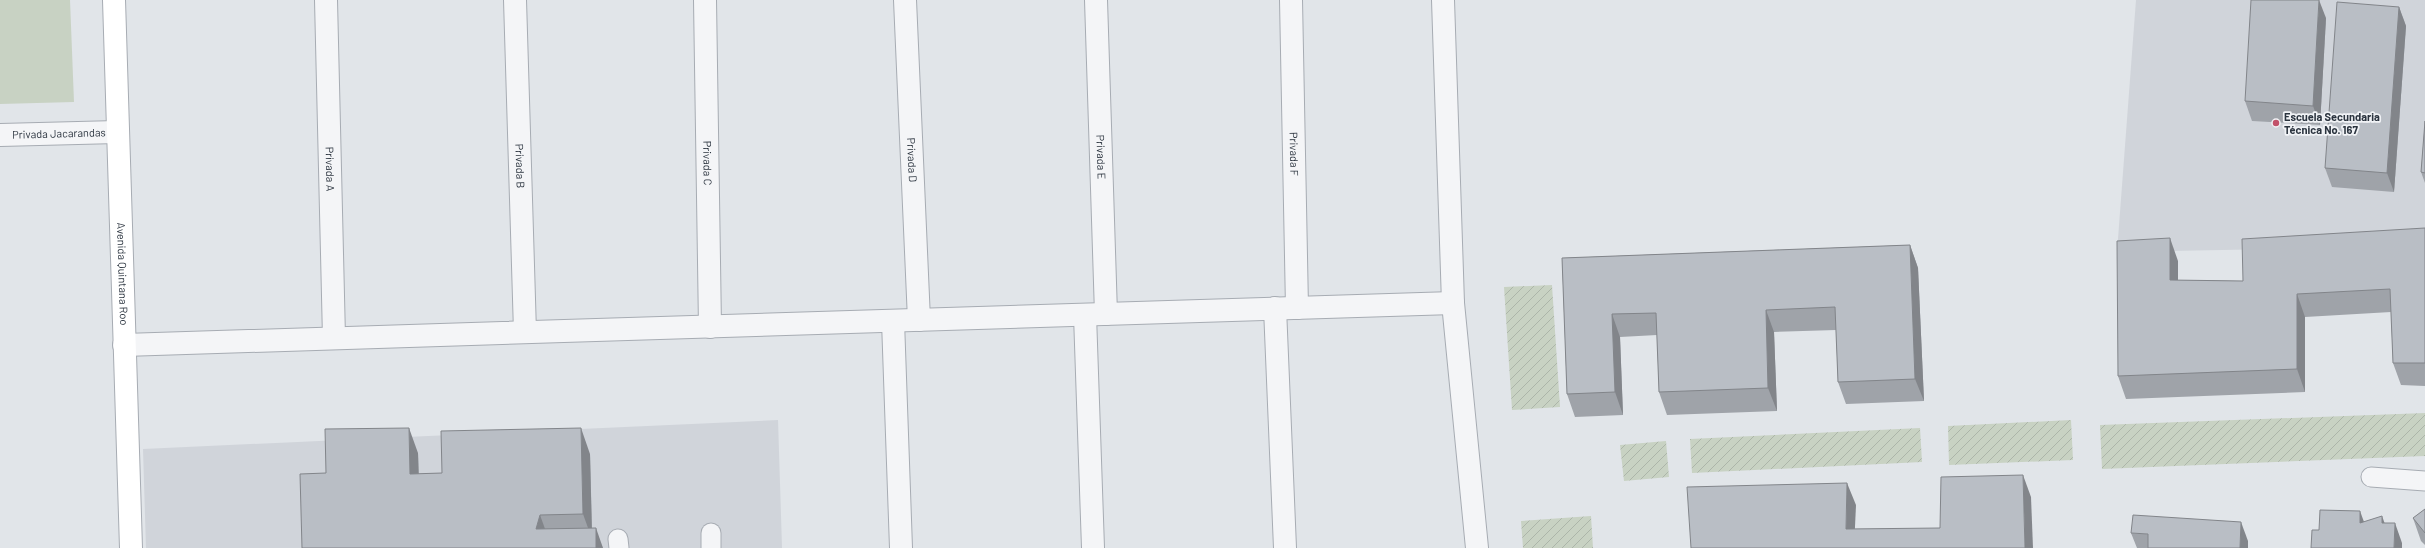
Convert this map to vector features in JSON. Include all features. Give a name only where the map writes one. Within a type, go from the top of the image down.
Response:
[{"type":"main road","name":"Avenida Quintana Roo","points":[[114,0],[131,548]]},
{"type":"street","name":"Privada A","points":[[326,0],[334,338]]},
{"type":"street","name":"Privada B","points":[[515,0],[525,332]]},
{"type":"street","name":"Privada C","points":[[705,0],[710,327]]},
{"type":"street","name":"Privada D","points":[[905,0],[919,320]]},
{"type":"street","name":"Privada E","points":[[1096,0],[1106,314]]},
{"type":"street","name":"Privada F","points":[[1291,0],[1297,308]]},
{"type":"street","points":[[1443,0],[1453,303],[1477,548]]},
{"type":"street","name":"Privada Jacarandas","points":[[0,135],[118,132]]},
{"type":"street","points":[[124,345],[1453,303]]},
{"type":"street","points":[[1275,308],[1285,548]]},
{"type":"street","points":[[1085,315],[1093,548]]},
{"type":"street","points":[[893,321],[901,548]]},
{"type":"lane","points":[[2371,477],[2425,481]]},
{"type":"shaded area","name":"Escuela Secundaria Técnica No. 167","points":[[2136,0],[2425,0],[2425,246],[2117,252]]},
{"type":"shaded area","points":[[778,420],[782,548],[146,548],[143,449]]},
{"type":"green space","points":[[0,0],[70,0],[74,102],[0,104]]},
{"type":"green space","points":[[1552,285],[1560,407],[1512,410],[1504,287]]},
{"type":"green space","points":[[2425,413],[2425,456],[2102,469],[2100,425]]},
{"type":"green space","points":[[2071,420],[2073,460],[1949,465],[1948,426]]},
{"type":"green space","points":[[1920,428],[1922,462],[1692,473],[1690,439]]},
{"type":"green space","points":[[1666,441],[1669,477],[1624,481],[1620,445]]},
{"type":"green space","points":[[1591,516],[1593,548],[1523,548],[1521,521]]},
{"type":"building","points":[[2251,0],[2319,0],[2313,106],[2245,101]]},
{"type":"building","points":[[2337,2],[2399,7],[2387,173],[2325,168]]},
{"type":"building","points":[[2425,121],[2425,173],[2421,172]]},
{"type":"building","points":[[2425,228],[2425,363],[2393,363],[2390,289],[2297,294],[2297,369],[2118,376],[2117,241],[2170,238],[2170,280],[2243,281],[2242,239]]},
{"type":"building","points":[[1910,245],[1915,379],[1838,382],[1835,307],[1766,310],[1768,388],[1659,392],[1656,313],[1612,314],[1615,392],[1567,394],[1562,258]]},
{"type":"building","points":[[409,428],[410,474],[442,473],[441,431],[581,428],[583,514],[540,515],[536,529],[596,528],[596,548],[302,548],[300,474],[326,473],[325,429]]},
{"type":"building","points":[[2023,475],[2025,548],[1691,548],[1687,487],[1847,483],[1846,529],[1940,528],[1941,477]]},
{"type":"building","points":[[2425,509],[2425,533],[2413,518]]},
{"type":"building","points":[[2320,510],[2360,511],[2360,523],[2382,516],[2382,523],[2395,523],[2394,548],[2311,548],[2312,530],[2319,530]]},
{"type":"building","points":[[2133,515],[2241,522],[2240,548],[2148,548],[2148,534],[2131,533]]},
{"type":"place","name":"Escuela Secundaria Técnica No. 167","points":[[2276,123]]}]
